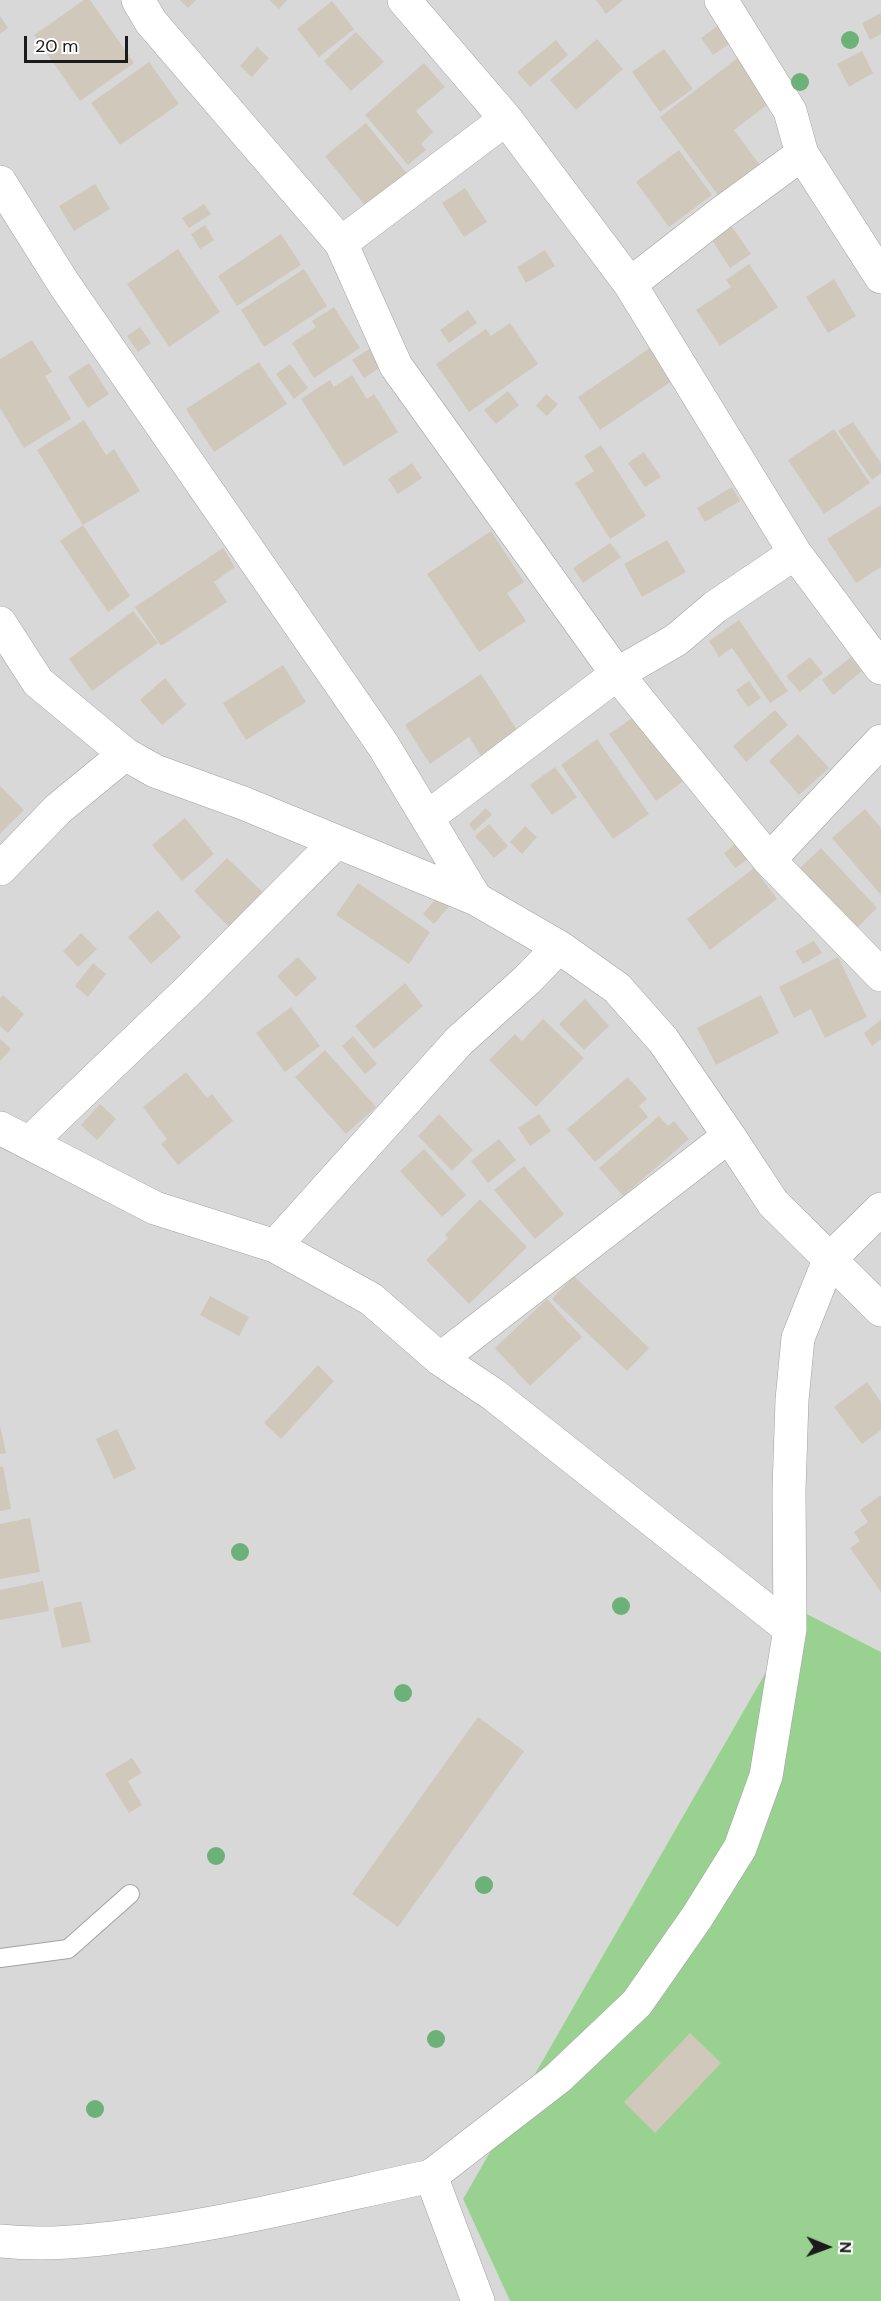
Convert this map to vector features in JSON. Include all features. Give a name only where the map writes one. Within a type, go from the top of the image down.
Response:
[{"type":"street","points":[[138,0],[151,22],[341,243],[396,366],[617,674],[769,860],[881,975]]},
{"type":"street","points":[[404,0],[506,119],[630,284],[795,553],[881,668]]},
{"type":"street","points":[[722,0],[790,111],[802,154],[881,277]]},
{"type":"street","points":[[341,243],[506,119]]},
{"type":"street","points":[[630,284],[802,154]]},
{"type":"street","points":[[0,182],[64,284],[382,745],[476,899]]},
{"type":"street","points":[[428,817],[617,674],[676,640],[715,607],[795,553]]},
{"type":"street","points":[[0,623],[38,682],[125,754],[155,771],[243,803],[476,899],[559,947],[617,988],[663,1040],[773,1203],[881,1310]]},
{"type":"street","points":[[769,860],[881,741]]},
{"type":"street","points":[[0,869],[58,809],[125,754]]},
{"type":"street","points":[[29,1143],[192,986],[336,842]]},
{"type":"street","points":[[275,1246],[459,1041],[527,980],[559,947]]},
{"type":"street","points":[[0,1128],[155,1208],[275,1246],[371,1299],[440,1359],[494,1395],[790,1629]]},
{"type":"street","points":[[440,1359],[729,1136]]},
{"type":"street","points":[[0,2241],[35,2245],[92,2241],[190,2228],[431,2176],[558,2078],[637,2003],[697,1917],[740,1848],[766,1776],[790,1629],[789,1490],[792,1400],[798,1338],[829,1260],[881,1209]]},
{"type":"street","points":[[431,2176],[478,2301]]},
{"type":"lane","points":[[0,1958],[68,1949],[130,1894]]},
{"type":"shaded area","points":[[0,0],[881,0],[881,1652],[801,1611],[463,2199],[510,2301],[0,2301]]},
{"type":"green space","points":[[801,1611],[881,1652],[881,2301],[510,2301],[463,2199]]},
{"type":"building","points":[[84,0],[90,0],[134,63],[80,101],[34,35]]},
{"type":"building","points":[[180,0],[196,0],[188,8]]},
{"type":"building","points":[[269,0],[287,0],[279,9]]},
{"type":"building","points":[[596,0],[623,0],[606,14]]},
{"type":"building","points":[[332,1],[354,29],[319,57],[297,29]]},
{"type":"building","points":[[881,13],[881,34],[870,40],[862,23]]},
{"type":"building","points":[[0,16],[8,28],[0,34]]},
{"type":"building","points":[[720,24],[732,42],[713,55],[701,38]]},
{"type":"building","points":[[356,32],[384,62],[351,91],[324,61]]},
{"type":"building","points":[[597,39],[623,69],[576,110],[550,80]]},
{"type":"building","points":[[556,40],[568,55],[530,87],[517,72]]},
{"type":"building","points":[[257,47],[269,58],[252,77],[240,66]]},
{"type":"building","points":[[664,49],[693,89],[660,112],[632,72]]},
{"type":"building","points":[[862,51],[873,73],[849,87],[837,64]]},
{"type":"building","points":[[739,57],[772,101],[734,130],[759,164],[718,195],[660,117]]},
{"type":"building","points":[[149,62],[179,104],[120,145],[91,103]]},
{"type":"building","points":[[424,63],[445,87],[416,111],[433,132],[421,144],[426,150],[408,165],[365,115]]},
{"type":"building","points":[[366,123],[413,181],[372,214],[325,156]]},
{"type":"building","points":[[679,150],[712,195],[669,227],[636,182]]},
{"type":"building","points":[[95,184],[110,209],[74,231],[59,206]]},
{"type":"building","points":[[465,188],[487,222],[464,237],[442,203]]},
{"type":"building","points":[[204,204],[211,214],[189,228],[182,218]]},
{"type":"building","points":[[205,225],[214,240],[200,249],[191,234]]},
{"type":"building","points":[[732,227],[751,254],[730,268],[712,240]]},
{"type":"building","points":[[281,234],[301,265],[237,306],[218,276]]},
{"type":"building","points":[[178,249],[220,312],[169,347],[127,284]]},
{"type":"building","points":[[545,250],[555,266],[526,283],[517,267]]},
{"type":"building","points":[[749,264],[778,307],[720,346],[696,310],[731,287],[726,280]]},
{"type":"building","points":[[304,269],[327,306],[264,347],[241,310]]},
{"type":"building","points":[[834,279],[856,316],[828,333],[806,297]]},
{"type":"building","points":[[334,307],[360,348],[314,378],[292,343],[316,327],[312,321]]},
{"type":"building","points":[[468,310],[477,323],[449,343],[440,330]]},
{"type":"building","points":[[510,323],[538,364],[469,412],[436,364],[486,329],[491,336]]},
{"type":"building","points":[[140,327],[151,343],[138,352],[127,336]]},
{"type":"building","points":[[32,340],[52,372],[45,376],[71,419],[24,448],[0,408],[0,359]]},
{"type":"building","points":[[372,347],[384,365],[364,378],[352,360]]},
{"type":"building","points":[[650,348],[672,381],[600,430],[578,397]]},
{"type":"building","points":[[259,362],[287,404],[214,452],[186,409]]},
{"type":"building","points":[[89,363],[109,394],[88,408],[68,377]]},
{"type":"building","points":[[290,364],[308,388],[294,399],[276,374]]},
{"type":"building","points":[[352,375],[367,399],[374,394],[398,432],[344,466],[301,399],[330,380],[334,387]]},
{"type":"building","points":[[508,391],[519,405],[496,424],[484,410]]},
{"type":"building","points":[[546,394],[558,404],[547,416],[536,406]]},
{"type":"building","points":[[84,420],[106,455],[114,449],[140,491],[83,525],[37,450]]},
{"type":"building","points":[[853,422],[881,463],[881,473],[872,480],[838,431]]},
{"type":"building","points":[[834,429],[870,483],[824,514],[788,460]]},
{"type":"building","points":[[601,445],[646,516],[610,539],[575,483],[594,471],[584,456]]},
{"type":"building","points":[[644,452],[661,477],[645,487],[628,463]]},
{"type":"building","points":[[412,463],[422,478],[398,494],[388,479]]},
{"type":"building","points":[[732,487],[740,501],[705,522],[697,508]]},
{"type":"building","points":[[881,505],[881,567],[856,583],[827,539]]},
{"type":"building","points":[[83,525],[130,596],[108,612],[60,541]]},
{"type":"building","points":[[491,531],[524,582],[507,593],[526,621],[479,652],[427,574]]},
{"type":"building","points":[[667,540],[686,572],[642,597],[624,564]]},
{"type":"building","points":[[610,543],[621,557],[583,583],[573,568]]},
{"type":"building","points":[[223,548],[235,567],[214,582],[227,602],[161,646],[135,607]]},
{"type":"building","points":[[133,611],[158,643],[92,691],[69,659]]},
{"type":"building","points":[[739,620],[788,691],[770,703],[732,648],[719,657],[709,641]]},
{"type":"building","points":[[810,657],[823,673],[800,692],[786,676]]},
{"type":"building","points":[[851,657],[862,671],[833,695],[822,680]]},
{"type":"building","points":[[283,665],[306,702],[246,740],[223,703]]},
{"type":"building","points":[[481,674],[521,736],[484,761],[469,737],[430,764],[405,725]]},
{"type":"building","points":[[165,678],[186,705],[162,725],[140,700]]},
{"type":"building","points":[[749,681],[761,698],[748,707],[736,690]]},
{"type":"building","points":[[775,710],[788,725],[746,762],[733,746]]},
{"type":"building","points":[[638,714],[685,780],[656,801],[609,734]]},
{"type":"building","points":[[798,734],[829,768],[799,795],[769,761]]},
{"type":"building","points":[[597,739],[649,814],[613,839],[561,765]]},
{"type":"building","points":[[555,767],[577,797],[552,815],[530,785]]},
{"type":"building","points":[[0,786],[24,810],[0,834]]},
{"type":"building","points":[[486,808],[492,815],[474,831],[469,824]]},
{"type":"building","points":[[865,809],[881,828],[881,895],[832,838]]},
{"type":"building","points":[[185,818],[214,854],[182,881],[152,845]]},
{"type":"building","points":[[489,824],[508,846],[494,858],[475,836]]},
{"type":"building","points":[[525,826],[537,837],[522,854],[510,842]]},
{"type":"building","points":[[739,841],[751,857],[735,868],[724,853]]},
{"type":"building","points":[[821,848],[877,908],[852,933],[796,872]]},
{"type":"building","points":[[227,858],[271,900],[236,934],[194,891]]},
{"type":"building","points":[[754,868],[777,899],[710,950],[687,919]]},
{"type":"building","points":[[358,883],[430,932],[409,964],[336,915]]},
{"type":"building","points":[[439,895],[450,905],[434,924],[423,914]]},
{"type":"building","points":[[158,910],[181,937],[151,964],[128,937]]},
{"type":"building","points":[[81,933],[97,949],[78,967],[63,951]]},
{"type":"building","points":[[814,941],[822,953],[803,964],[795,951]]},
{"type":"building","points":[[298,957],[317,978],[296,997],[277,976]]},
{"type":"building","points":[[838,957],[867,1017],[825,1038],[811,1009],[794,1018],[779,987]]},
{"type":"building","points":[[93,963],[106,974],[88,997],[75,986]]},
{"type":"building","points":[[405,983],[423,1006],[374,1049],[355,1026]]},
{"type":"building","points":[[3,995],[24,1014],[8,1033],[0,1026],[0,998]]},
{"type":"building","points":[[761,995],[779,1033],[716,1065],[697,1028]]},
{"type":"building","points":[[585,999],[609,1026],[584,1050],[559,1024]]},
{"type":"building","points":[[291,1007],[320,1046],[285,1072],[256,1033]]},
{"type":"building","points":[[543,1019],[584,1058],[536,1107],[489,1060],[515,1034],[522,1041]]},
{"type":"building","points":[[881,1020],[881,1039],[872,1046],[864,1033]]},
{"type":"building","points":[[353,1036],[377,1064],[365,1074],[342,1046]]},
{"type":"building","points":[[0,1039],[11,1049],[0,1061]]},
{"type":"building","points":[[325,1050],[376,1107],[346,1134],[295,1077]]},
{"type":"building","points":[[186,1072],[207,1098],[212,1094],[233,1121],[178,1165],[161,1144],[167,1139],[143,1107]]},
{"type":"building","points":[[628,1077],[647,1099],[639,1106],[648,1117],[595,1162],[567,1129]]},
{"type":"building","points":[[100,1104],[116,1119],[97,1140],[81,1125]]},
{"type":"building","points":[[439,1114],[473,1150],[452,1171],[418,1136]]},
{"type":"building","points":[[539,1114],[551,1131],[530,1146],[518,1128]]},
{"type":"building","points":[[659,1116],[668,1126],[674,1121],[689,1139],[623,1196],[599,1168]]},
{"type":"building","points":[[499,1139],[516,1160],[488,1183],[471,1161]]},
{"type":"building","points":[[424,1149],[466,1195],[442,1217],[400,1171]]},
{"type":"building","points":[[524,1166],[564,1214],[535,1239],[494,1190]]},
{"type":"building","points":[[480,1199],[527,1247],[469,1304],[426,1260],[448,1238],[445,1235]]},
{"type":"building","points":[[574,1276],[649,1348],[627,1371],[552,1299]]},
{"type":"building","points":[[210,1296],[249,1317],[239,1336],[200,1315]]},
{"type":"building","points":[[547,1299],[582,1337],[530,1386],[495,1348]]},
{"type":"building","points":[[318,1365],[334,1381],[281,1439],[264,1423]]},
{"type":"building","points":[[867,1382],[881,1402],[881,1430],[862,1444],[834,1407]]},
{"type":"building","points":[[0,1425],[6,1453],[0,1454]]},
{"type":"building","points":[[117,1429],[136,1469],[114,1479],[96,1439]]},
{"type":"building","points":[[3,1466],[11,1509],[0,1511],[0,1467]]},
{"type":"building","points":[[881,1495],[881,1592],[850,1548],[860,1541],[854,1532],[868,1522],[860,1510]]},
{"type":"building","points":[[30,1518],[40,1572],[0,1579],[0,1524]]},
{"type":"building","points":[[43,1581],[49,1611],[0,1620],[0,1590]]},
{"type":"building","points":[[81,1601],[91,1642],[62,1648],[53,1608]]},
{"type":"building","points":[[478,1717],[524,1751],[398,1927],[352,1894]]},
{"type":"building","points":[[132,1758],[142,1773],[128,1781],[142,1805],[129,1813],[105,1774]]},
{"type":"building","points":[[690,2033],[721,2063],[655,2133],[624,2102]]}]
